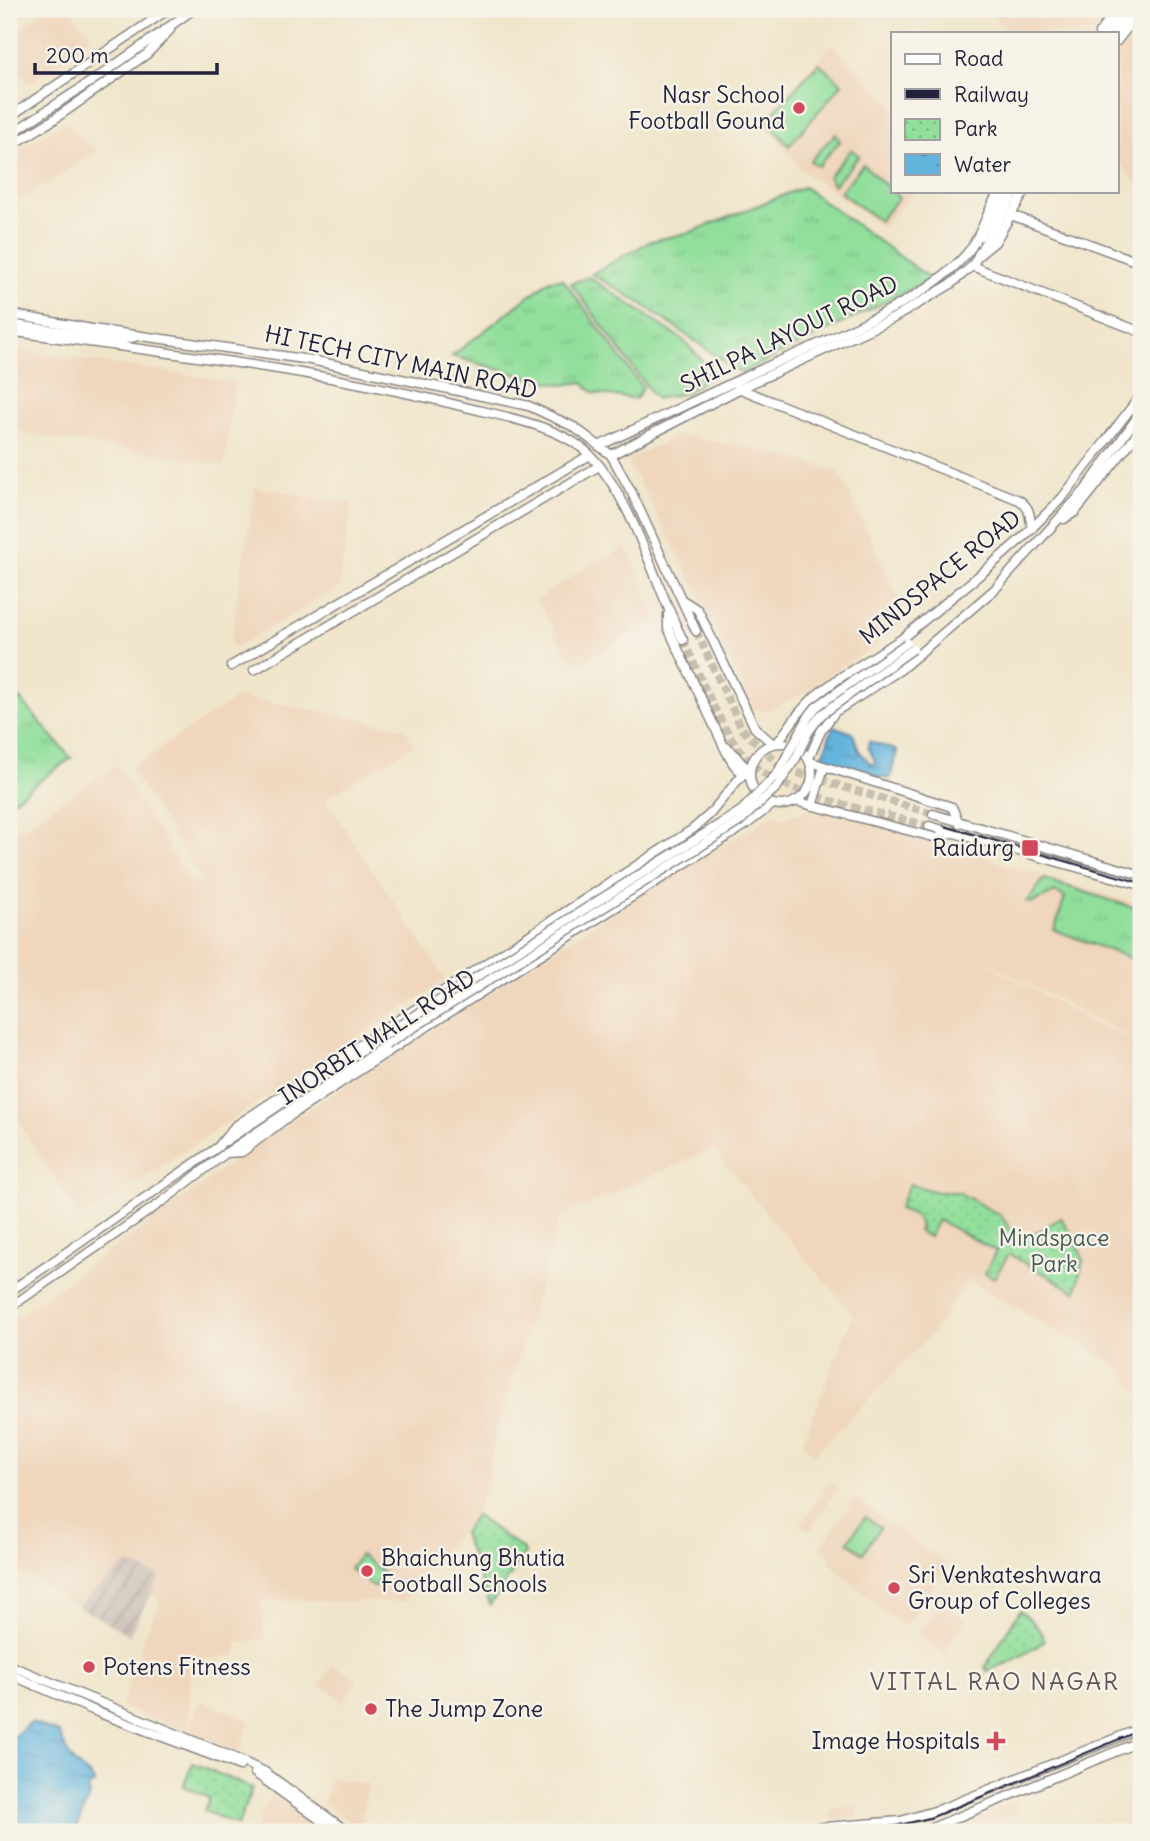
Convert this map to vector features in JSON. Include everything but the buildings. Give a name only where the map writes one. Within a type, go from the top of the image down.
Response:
[{"type":"highway","points":[[1106,32],[1124,9]]},
{"type":"highway","points":[[1116,32],[1134,9]]},
{"type":"highway","points":[[979,236],[1006,192]]},
{"type":"highway","points":[[978,256],[1014,192]]},
{"type":"main road","points":[[9,117],[169,9]]},
{"type":"main road","points":[[9,135],[194,9]]},
{"type":"main road","points":[[1100,32],[1117,9]]},
{"type":"main road","points":[[1118,40],[1141,10]]},
{"type":"main road","points":[[9,147],[54,120],[147,54],[178,20]]},
{"type":"main road","name":"SHILPA LAYOUT ROAD","points":[[611,454],[915,295],[951,269],[968,252],[979,236],[987,211],[998,192]]},
{"type":"main road","name":"SHILPA LAYOUT ROAD","points":[[601,445],[903,313],[951,284],[972,266],[978,256],[995,242],[1024,192]]},
{"type":"main road","points":[[1010,215],[1141,263]]},
{"type":"main road","points":[[972,266],[1141,332]]},
{"type":"main road","points":[[899,303],[903,313]]},
{"type":"main road","name":"HI TECH CITY MAIN ROAD","points":[[9,314],[92,329],[311,360],[529,405],[574,427],[611,454],[684,601]]},
{"type":"main road","points":[[9,324],[119,340],[144,335]]},
{"type":"main road","name":"HI TECH CITY MAIN ROAD","points":[[9,331],[255,364],[399,390],[515,419],[562,436],[590,455],[620,495],[669,612]]},
{"type":"main road","points":[[399,390],[402,378]]},
{"type":"main road","points":[[737,386],[1019,500],[1027,505],[1032,528]]},
{"type":"main road","name":"MINDSPACE ROAD","points":[[775,743],[815,696],[900,640],[1032,528],[1062,498],[1141,395]]},
{"type":"main road","name":"MINDSPACE ROAD","points":[[810,760],[821,731],[835,712],[900,670],[995,589],[1060,519],[1141,412]]},
{"type":"main road","points":[[639,427],[645,437]]},
{"type":"main road","points":[[1060,519],[1075,512],[1141,429]]},
{"type":"main road","points":[[231,666],[590,455]]},
{"type":"main road","points":[[254,670],[599,466]]},
{"type":"main road","points":[[684,601],[696,631]]},
{"type":"main road","points":[[684,601],[698,610],[755,728],[775,743],[793,745],[810,760],[824,767],[952,807],[959,823]]},
{"type":"main road","points":[[669,612],[682,640]]},
{"type":"main road","points":[[669,612],[668,628],[724,746],[730,748],[743,766],[753,790],[773,804],[795,802],[810,785],[810,760]]},
{"type":"main road","points":[[309,620],[316,633]]},
{"type":"main road","points":[[910,646],[916,625]]},
{"type":"main road","points":[[218,1147],[383,1041],[739,822],[777,787],[821,715],[910,646],[933,641]]},
{"type":"main road","points":[[747,773],[761,751],[775,743]]},
{"type":"main road","points":[[812,806],[824,767]]},
{"type":"main road","name":"INORBIT MALL ROAD","points":[[9,1292],[218,1147],[235,1126],[693,829],[747,773]]},
{"type":"main road","points":[[795,802],[937,838],[954,832]]},
{"type":"main road","name":"INORBIT MALL ROAD","points":[[9,1308],[166,1199],[226,1153],[242,1152],[284,1120],[442,1016],[747,824],[773,804]]},
{"type":"main road","points":[[933,814],[1141,875]]},
{"type":"main road","points":[[929,826],[1141,885]]},
{"type":"main road","points":[[644,861],[655,882]]},
{"type":"main road","points":[[431,998],[442,1016]]},
{"type":"main road","points":[[226,1153],[383,1041]]},
{"type":"main road","points":[[9,1665],[228,1755],[264,1775],[348,1832]]},
{"type":"main road","points":[[9,1674],[102,1714],[264,1775],[337,1832]]},
{"type":"main road","points":[[763,1832],[901,1821],[965,1800],[1141,1728]]},
{"type":"main road","points":[[922,1832],[1141,1741]]},
{"type":"shaded area","points":[[46,9],[70,9],[91,36],[29,84],[9,58],[9,37]]},
{"type":"shaded area","points":[[988,9],[1112,9],[1096,32],[1008,32]]},
{"type":"shaded area","points":[[1141,18],[1141,189],[1118,160],[1118,49]]},
{"type":"shaded area","points":[[832,44],[891,103],[891,192],[914,192],[883,227],[803,171],[761,121]]},
{"type":"shaded area","points":[[64,122],[98,151],[9,207],[9,156]]},
{"type":"shaded area","points":[[9,349],[235,382],[224,465],[9,431]]},
{"type":"shaded area","points":[[679,435],[768,452],[838,471],[908,618],[898,622],[899,625],[870,650],[804,693],[766,711],[752,708],[682,561],[627,460]]},
{"type":"shaded area","points":[[255,487],[352,504],[339,588],[234,648],[230,644]]},
{"type":"shaded area","points":[[626,546],[656,618],[576,667],[536,600],[603,557],[606,560]]},
{"type":"shaded area","points":[[238,697],[405,729],[414,745],[325,799],[446,980],[81,1218],[9,1108],[9,836],[116,765],[192,884],[200,878],[130,768]]},
{"type":"shaded area","points":[[807,810],[883,822],[955,842],[1005,865],[1141,905],[1141,1043],[948,941],[1095,1024],[1141,1044],[1141,1393],[1116,1365],[968,1280],[931,1335],[815,1454],[802,1444],[853,1315],[712,1149],[560,1217],[477,1509],[404,1602],[261,1600],[264,1640],[237,1643],[236,1655],[191,1661],[188,1730],[201,1700],[251,1721],[238,1752],[121,1707],[145,1634],[160,1601],[120,1569],[77,1606],[9,1565],[9,1323],[279,1129],[672,874],[777,813],[782,819]]},
{"type":"shaded area","points":[[828,1481],[838,1487],[810,1531],[801,1525]]},
{"type":"shaded area","name":"Sri Venkateshwara Group of Colleges","points":[[855,1498],[947,1565],[906,1626],[882,1610],[829,1562],[832,1558],[820,1548]]},
{"type":"shaded area","points":[[125,1565],[136,1566],[160,1577],[129,1635],[77,1606]]},
{"type":"shaded area","points":[[939,1602],[967,1620],[945,1653],[917,1635]]},
{"type":"shaded area","points":[[333,1664],[358,1680],[343,1701],[319,1685]]},
{"type":"shaded area","points":[[331,1779],[368,1784],[360,1831],[323,1803]]},
{"type":"shaded area","points":[[273,1788],[318,1814],[311,1832],[255,1830]]},
{"type":"shaded area","points":[[1014,1801],[1018,1811],[993,1822],[997,1832],[940,1832]]},
{"type":"shaded area","points":[[858,1804],[858,1818],[831,1820],[830,1810]]},
{"type":"green space","name":"Nasr School Football Gound","points":[[819,63],[842,84],[789,146],[766,120]]},
{"type":"green space","points":[[835,134],[840,141],[818,166],[810,161]]},
{"type":"green space","points":[[852,149],[859,156],[834,185],[828,177]]},
{"type":"green space","points":[[863,164],[899,198],[879,221],[840,192]]},
{"type":"green space","points":[[804,187],[931,279],[741,373],[639,302],[592,274],[651,241],[689,233]]},
{"type":"green space","points":[[589,277],[683,340],[714,373],[686,393],[656,399],[571,283]]},
{"type":"green space","points":[[563,279],[643,388],[636,399],[594,393],[582,382],[564,385],[452,356],[550,280]]},
{"type":"green space","points":[[9,686],[71,758],[9,803]]},
{"type":"green space","points":[[1044,879],[1141,910],[1141,962],[1054,930],[1065,897],[1055,892],[1032,903],[1027,902]]},
{"type":"green space","name":"Mindspace Park","points":[[909,1184],[937,1192],[958,1192],[1001,1216],[1020,1242],[1061,1218],[1077,1243],[1083,1259],[1076,1292],[1009,1254],[994,1278],[985,1273],[996,1251],[938,1220],[929,1237],[918,1231],[920,1225],[915,1215],[899,1209]]},
{"type":"green space","points":[[475,1515],[524,1550],[525,1554],[490,1605],[463,1533]]},
{"type":"green space","points":[[865,1517],[880,1527],[863,1553],[848,1542]]},
{"type":"green space","name":"Bhaichung Bhutia Football Schools","points":[[360,1555],[384,1573],[374,1587],[350,1569]]},
{"type":"green space","points":[[1020,1610],[1038,1628],[1044,1642],[1012,1661],[987,1671],[985,1667]]},
{"type":"green space","points":[[193,1763],[252,1788],[238,1825],[204,1811],[209,1798],[183,1786]]},
{"type":"water","points":[[833,726],[853,733],[859,751],[871,764],[876,763],[868,747],[869,741],[897,751],[890,779],[847,769],[822,759]]},
{"type":"water","points":[[31,1722],[59,1733],[72,1760],[95,1783],[89,1786],[88,1801],[74,1832],[9,1832],[9,1753],[13,1749],[12,1738]]},
{"type":"tunnel","points":[[696,631],[742,729],[777,763],[789,770],[933,814]]},
{"type":"tunnel","points":[[683,640],[712,704],[730,735],[750,762],[765,774],[785,785],[834,802],[929,826]]},
{"type":"railway","points":[[944,826],[1141,883]]},
{"type":"railway","points":[[820,1832],[895,1826],[930,1818],[1141,1730]]},
{"type":"place","name":"Nasr School Football Gound","points":[[799,108]]},
{"type":"place","name":"Raidurg","points":[[1030,848]]},
{"type":"place","name":"Bhaichung Bhutia Football Schools","points":[[367,1571]]},
{"type":"place","name":"Sri Venkateshwara Group of Colleges","points":[[894,1588]]},
{"type":"place","name":"Potens Fitness","points":[[89,1667]]},
{"type":"place","name":"The Jump Zone","points":[[371,1709]]},
{"type":"place","name":"Image Hospitals","points":[[996,1741]]},
{"type":"district","name":"VITTAL RAO NAGAR","points":[[995,1682]]}]
